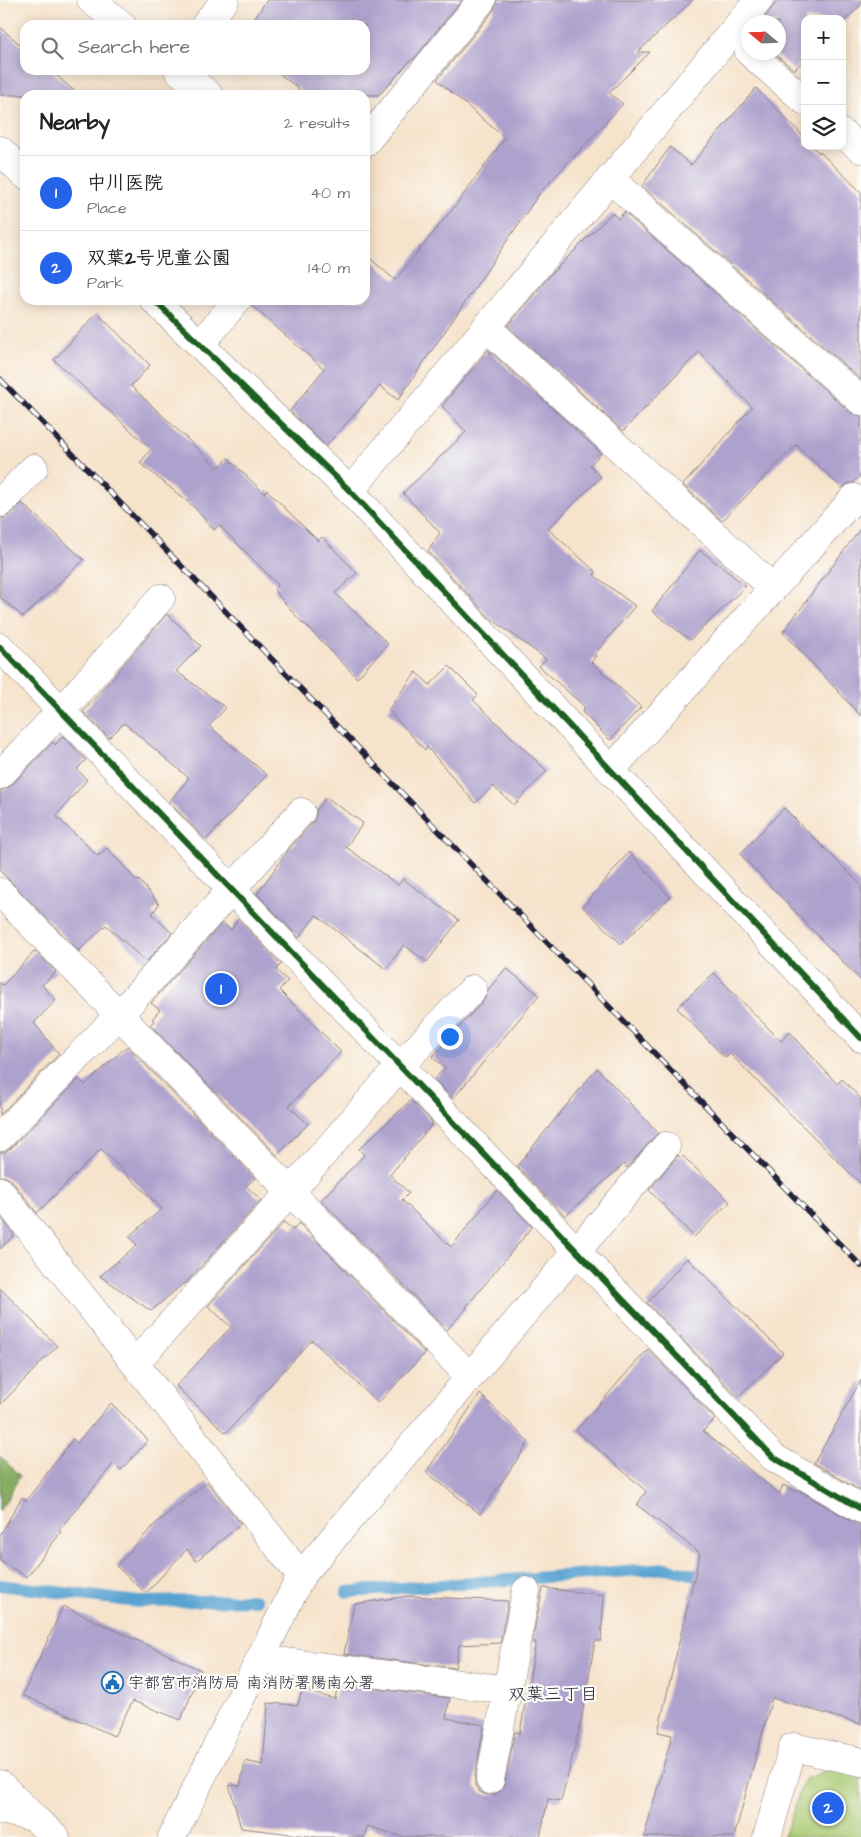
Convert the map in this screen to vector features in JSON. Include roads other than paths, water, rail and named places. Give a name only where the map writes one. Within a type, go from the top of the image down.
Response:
[{"type":"street","points":[[91,0],[116,20]]},
{"type":"street","points":[[209,20],[225,0]]},
{"type":"street","points":[[370,137],[482,0]]},
{"type":"street","points":[[754,15],[759,0]]},
{"type":"street","points":[[350,491],[610,179],[741,48]]},
{"type":"street","points":[[757,60],[801,98]]},
{"type":"street","points":[[184,75],[203,90]]},
{"type":"street","points":[[846,136],[861,149]]},
{"type":"street","points":[[0,150],[20,170]]},
{"type":"street","points":[[610,179],[861,401]]},
{"type":"street","points":[[159,305],[350,491],[861,1038]]},
{"type":"street","points":[[200,345],[232,305]]},
{"type":"street","points":[[486,328],[773,588]]},
{"type":"street","points":[[0,503],[34,468]]},
{"type":"street","points":[[611,770],[854,498]]},
{"type":"street","points":[[0,775],[161,598]]},
{"type":"street","points":[[0,647],[773,1457],[861,1509]]},
{"type":"street","points":[[0,1137],[119,1015],[301,812]]},
{"type":"street","points":[[0,892],[470,1377]]},
{"type":"street","points":[[135,1363],[290,1192],[400,1066],[473,989]]},
{"type":"street","points":[[172,1837],[301,1576],[666,1146]]},
{"type":"street","points":[[0,1191],[301,1576]]},
{"type":"street","points":[[490,1780],[526,1591]]},
{"type":"street","points":[[260,1659],[508,1690]]},
{"type":"street","points":[[767,1837],[793,1747],[861,1762]]},
{"type":"street","points":[[0,1784],[56,1837]]},
{"type":"street","points":[[0,1810],[33,1817]]},
{"type":"waterway","points":[[347,1592],[667,1568],[710,1579]]},
{"type":"waterway","points":[[0,1585],[138,1602],[256,1600]]},
{"type":"railway","points":[[0,379],[861,1266]]},
{"type":"place","name":"中川医院","points":[[221,989]]},
{"type":"place","name":"宇都宮市消防局 南消防署陽南分署","points":[[112,1683]]},
{"type":"place","name":"双葉2号児童公園","points":[[828,1808]]},
{"type":"district","name":"双葉三丁目","points":[[553,1694]]}]
